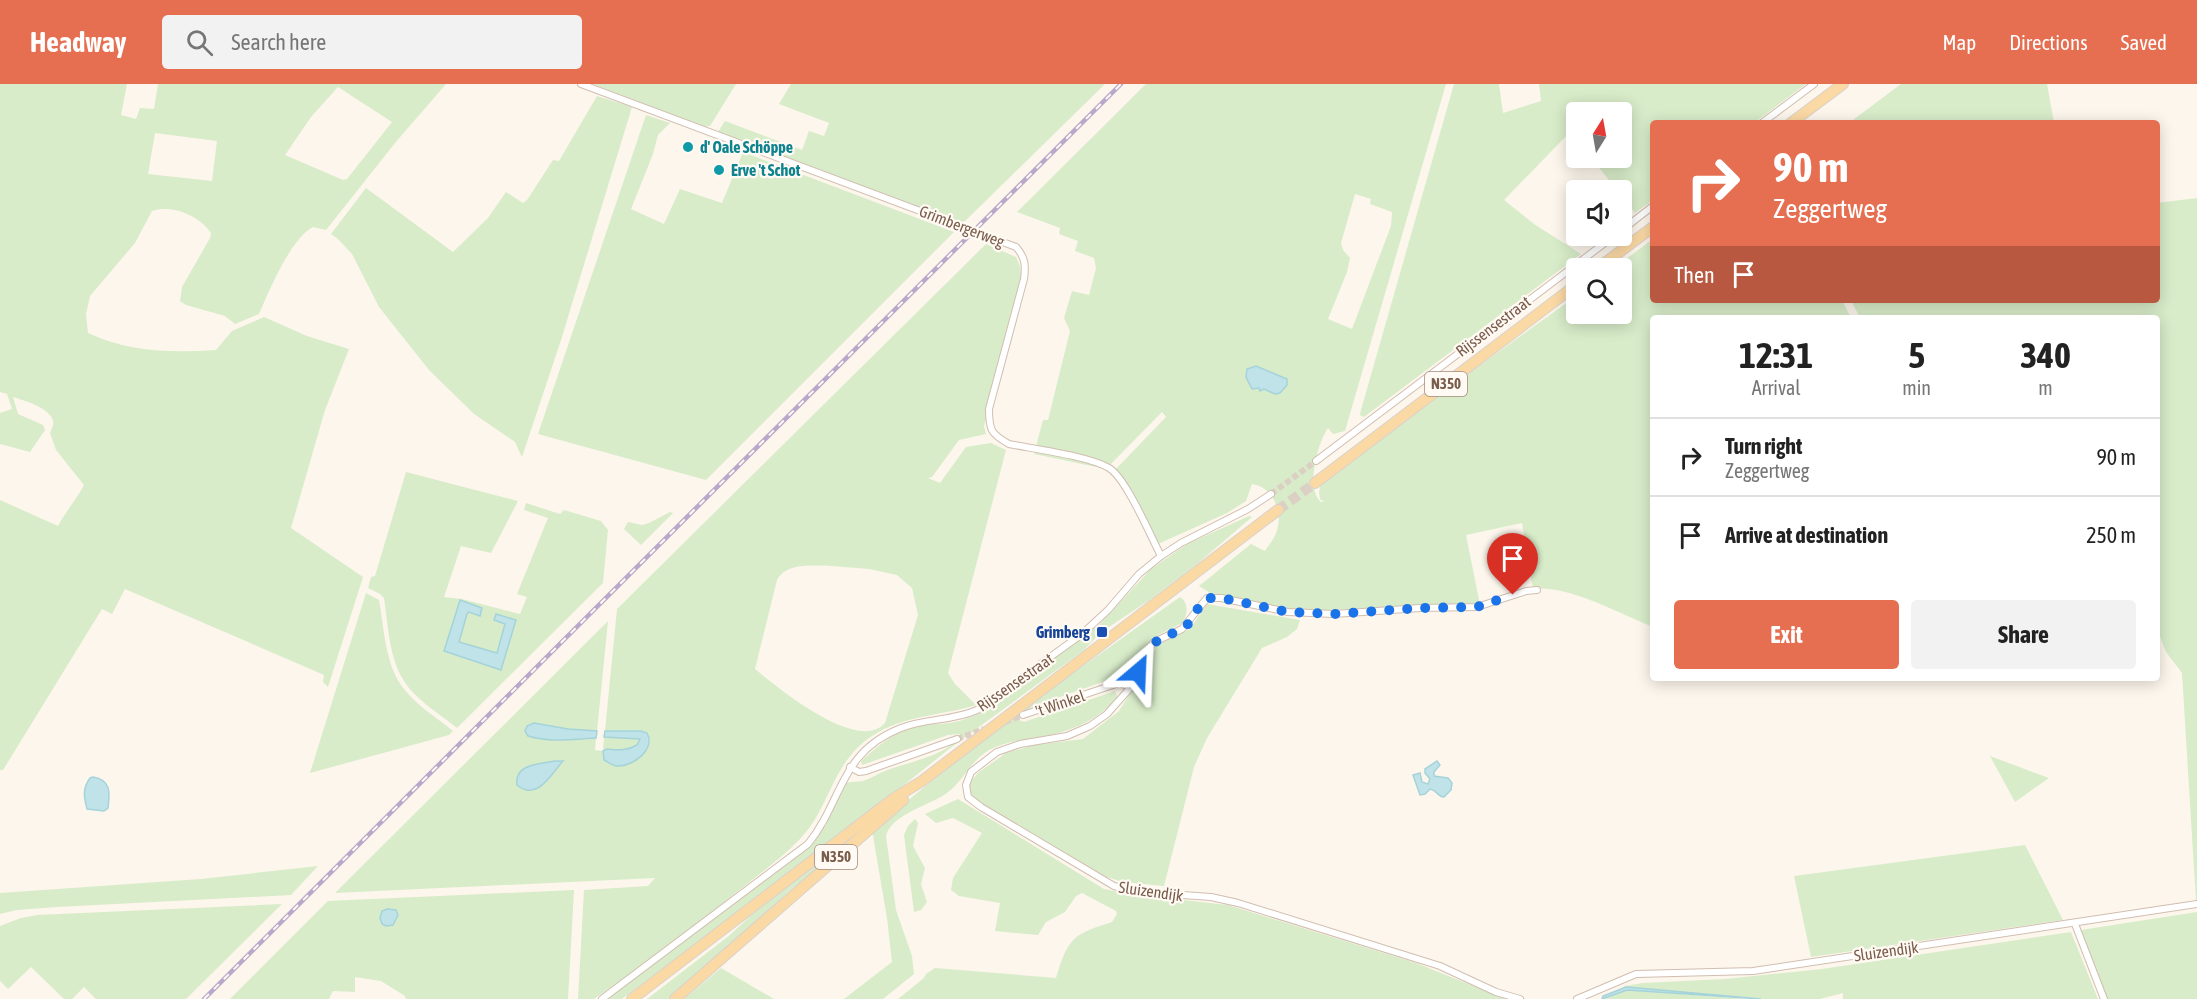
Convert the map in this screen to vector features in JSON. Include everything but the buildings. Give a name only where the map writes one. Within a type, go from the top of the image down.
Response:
[{"type":"main road","points":[[1795,120],[1843,84]]},
{"type":"main road","points":[[1611,258],[1650,229]]},
{"type":"main road","name":"Rijssensestraat","points":[[1314,483],[1566,293]]},
{"type":"main road","name":"Rijssensestraat","points":[[632,999],[868,818],[922,781],[1278,510]]},
{"type":"main road","name":"Rijssensestraat","points":[[675,999],[922,781]]},
{"type":"street","name":"Grimbergerweg","points":[[581,84],[1016,247],[1024,256],[1026,268],[989,409],[989,427],[996,437],[1009,444],[1096,462],[1111,469],[1123,483],[1161,556]]},
{"type":"street","points":[[1766,120],[1814,84]]},
{"type":"street","points":[[1632,222],[1650,208]]},
{"type":"street","name":"Rijssensestraat","points":[[1316,461],[1601,246]]},
{"type":"street","name":"Rijssensestraat","points":[[603,999],[807,844],[822,823],[850,767],[865,750],[894,730],[924,721],[965,715],[987,704],[1082,634],[1108,610],[1139,574],[1161,556],[1180,543],[1248,509],[1271,494]]},
{"type":"street","points":[[1131,687],[1154,642],[1182,629],[1190,621],[1200,604],[1209,597],[1295,613],[1340,614],[1420,608],[1477,607],[1526,591],[1537,590]]},
{"type":"street","name":"'t Winkel","points":[[1023,715],[1119,683],[1131,687]]},
{"type":"street","name":"Sluizendijk","points":[[1131,687],[1107,714],[1090,726],[1067,736],[1008,747],[983,761],[968,775],[966,785],[968,797],[1028,836],[1114,886],[1140,892],[1211,897],[1238,903],[1440,966],[1496,992],[1520,999]]},
{"type":"street","points":[[850,767],[859,772],[866,771],[957,739]]},
{"type":"street","name":"Sluizendijk","points":[[1577,999],[1636,974],[1754,971],[2197,904]]},
{"type":"street","points":[[2075,924],[2104,999]]},
{"type":"green space","points":[[0,84],[127,84],[121,115],[136,119],[140,108],[154,109],[158,84],[446,84],[395,143],[326,230],[313,227],[297,242],[282,266],[259,314],[235,324],[225,316],[186,305],[180,301],[182,287],[211,233],[200,221],[185,213],[160,209],[152,211],[135,243],[90,296],[86,314],[88,333],[134,348],[183,351],[216,350],[232,331],[264,317],[307,336],[349,349],[325,410],[291,528],[363,577],[328,687],[323,682],[324,675],[125,589],[112,614],[102,609],[3,770],[0,770],[0,500],[58,526],[84,485],[56,450],[50,433],[52,418],[45,410],[34,404],[13,397],[18,414],[43,425],[45,430],[30,452],[0,444],[0,413],[12,409],[7,394],[0,392]],"holes":[[[338,87],[392,122],[347,179],[343,180],[285,155],[311,117]],[[155,133],[217,141],[212,181],[148,174]]]},
{"type":"green space","points":[[593,84],[736,84],[710,126],[704,127]]},
{"type":"green space","points":[[791,84],[1105,84],[959,227],[718,132],[725,121],[802,150],[809,131],[824,136],[829,123],[779,104]]},
{"type":"green space","points":[[1146,84],[1446,84],[1345,431],[1333,434],[1328,428],[1317,454],[1314,487],[1316,496],[1321,502],[1324,502],[1320,499],[1319,492],[1322,479],[1566,303],[1566,324],[1632,324],[1632,258],[1627,258],[1650,241],[1650,303],[1844,303],[1850,315],[1650,315],[1650,626],[1563,591],[1533,589],[1522,523],[1466,535],[1480,605],[1296,611],[1210,593],[1199,586],[1251,544],[1265,551],[1273,539],[1279,523],[1279,515],[1271,495],[1259,486],[1252,484],[1246,501],[1227,513],[1158,544],[1112,473],[1166,417],[1162,412],[1106,469],[1034,454],[1043,420],[1048,420],[1070,331],[1064,318],[1072,291],[1089,295],[1096,268],[1094,258],[1075,251],[1078,241],[1059,234],[1060,228],[1017,212]],"holes":[[[1355,194],[1371,199],[1370,204],[1392,212],[1391,226],[1352,329],[1328,319],[1347,272],[1350,258],[1343,250],[1341,243]]]},
{"type":"green space","points":[[1454,84],[1499,84],[1503,113],[1541,101],[1539,84],[1806,84],[1758,120],[1650,120],[1650,202],[1635,213],[1632,209],[1632,180],[1609,180],[1599,168],[1632,168],[1632,102],[1566,102],[1566,136],[1504,200],[1534,224],[1581,254],[1576,258],[1566,258],[1566,265],[1364,417],[1360,415]]},
{"type":"green space","points":[[1901,84],[2047,84],[2053,120],[1853,120]]},
{"type":"green space","points":[[597,96],[632,107],[561,340],[522,457],[515,442],[474,414],[429,370],[379,307],[352,254],[331,234],[366,188],[453,252],[488,218],[506,192],[523,203],[527,200],[553,160],[559,161]]},
{"type":"green space","points":[[646,115],[670,123],[658,135],[653,154],[631,209],[664,224],[680,189],[722,203],[743,152],[954,232],[706,480],[538,434]]},
{"type":"green space","points":[[2197,198],[2197,901],[2182,673],[2166,652],[2160,637],[2160,315],[1858,315],[1852,303],[2160,303],[2160,203]]},
{"type":"green space","points":[[986,244],[1016,257],[1021,276],[984,426],[986,434],[959,440],[932,477],[928,478],[940,483],[966,447],[991,443],[1006,450],[948,673],[955,684],[976,705],[910,720],[872,736],[848,759],[819,813],[792,847],[682,935],[594,999],[578,999],[584,890],[648,886],[655,878],[335,893],[608,621],[597,731],[534,723],[525,728],[526,733],[528,736],[551,740],[596,738],[595,750],[603,751],[604,737],[640,739],[637,745],[630,748],[607,749],[610,764],[650,739],[622,732],[605,731],[617,609]],"holes":[[[809,566],[869,569],[897,575],[912,588],[918,615],[885,723],[873,730],[857,730],[838,725],[818,715],[755,669],[777,580],[781,574],[787,570]]]},
{"type":"green space","points":[[406,472],[518,501],[491,553],[461,546],[444,597],[462,599],[520,614],[527,597],[517,594],[548,518],[524,510],[526,503],[560,514],[564,510],[601,521],[608,530],[603,583],[457,728],[415,694],[399,672],[390,641],[384,598],[368,588],[371,577],[375,576]],"holes":[[[460,601],[469,612],[459,642],[497,653],[505,624],[496,614],[516,621],[501,669],[444,651]]]},
{"type":"green space","points":[[670,512],[673,513],[641,545],[624,529],[628,522],[642,525]]},
{"type":"green space","points":[[1249,516],[1252,517],[1197,564],[1148,601],[1103,631],[1098,626],[1151,569],[1187,544]]},
{"type":"green space","points":[[366,593],[379,600],[388,655],[401,685],[419,704],[453,731],[449,735],[310,773]]},
{"type":"green space","points":[[1180,597],[1187,609],[1182,623],[1152,638],[1133,671],[1032,707],[1019,720],[1024,722],[1115,691],[1118,697],[1102,712],[1064,731],[1008,743],[989,750],[976,760],[956,785],[944,795],[902,817],[889,829],[886,836],[896,910],[912,956],[914,974],[883,999],[844,999],[892,962],[872,830],[967,752],[1045,693]]},
{"type":"green space","points":[[1207,604],[1300,620],[1297,629],[1287,637],[1262,648],[1207,738],[1194,767],[1164,886],[1123,882],[1100,875],[976,801],[970,793],[968,784],[979,772],[1006,753],[1034,745],[1083,739],[1119,711],[1140,678],[1156,646],[1190,629]]},
{"type":"green space","points":[[1096,627],[1101,632],[1084,650],[949,749],[833,842],[622,999],[608,999],[801,853],[826,825],[844,783],[863,781],[938,753],[948,748],[960,734],[948,735],[862,765],[861,761],[885,741],[912,727],[955,722],[986,710]]},
{"type":"green space","points":[[1990,756],[2049,778],[2015,802]]},
{"type":"green space","points":[[907,792],[789,891],[713,962],[668,999],[647,999],[730,935],[779,889]]},
{"type":"green space","points":[[958,799],[1104,889],[1228,905],[1416,963],[1506,999],[898,999],[935,968],[1056,978],[1064,954],[1074,940],[1088,930],[1112,922],[1117,914],[1116,911],[1082,893],[1076,896],[1065,912],[1046,922],[1038,935],[995,931],[1000,903],[959,896],[951,890],[953,878],[982,833],[953,818],[936,823],[925,814]]},
{"type":"green space","points":[[915,819],[918,823],[913,846],[925,868],[921,884],[927,902],[921,910],[914,912],[904,835],[908,826]]},
{"type":"green space","points":[[2025,845],[2063,920],[1811,957],[1794,876]]},
{"type":"green space","points":[[318,866],[291,895],[57,907],[17,910],[0,914],[0,893],[201,879]]},
{"type":"green space","points":[[574,890],[568,999],[406,999],[405,996],[381,981],[355,977],[355,992],[333,991],[329,999],[230,999],[328,901]]},
{"type":"green space","points":[[282,904],[186,999],[96,999],[84,987],[72,999],[64,999],[31,967],[8,989],[0,981],[0,926],[21,918],[37,915]]},
{"type":"green space","points":[[2197,912],[2197,999],[2107,999],[2081,930]]},
{"type":"green space","points":[[2071,932],[2098,999],[1843,999],[1843,993],[1820,999],[1761,999],[1626,988],[1617,991],[1625,986],[1643,983],[1725,979],[1822,969]]},
{"type":"green space","points":[[721,968],[774,999],[684,999]]},
{"type":"green space","points":[[1627,990],[1745,999],[1605,999]]},
{"type":"water","points":[[1256,366],[1287,379],[1287,385],[1280,393],[1275,394],[1264,389],[1260,391],[1259,388],[1252,389],[1246,377],[1247,369]]},
{"type":"water","points":[[460,600],[482,608],[480,616],[469,612],[467,614],[459,642],[497,653],[505,624],[494,620],[496,614],[516,620],[501,670],[444,651]]},
{"type":"water","points":[[534,723],[597,731],[596,738],[553,740],[528,736],[525,731],[527,726]]},
{"type":"water","points":[[605,731],[647,733],[649,739],[646,751],[630,764],[614,765],[604,760],[603,751],[630,748],[637,745],[640,739],[604,737]]},
{"type":"water","points":[[563,761],[537,788],[524,789],[517,785],[517,778],[523,769],[535,764]]},
{"type":"water","points":[[1437,761],[1440,765],[1434,772],[1434,776],[1448,778],[1452,783],[1451,790],[1444,797],[1430,789],[1420,795],[1413,775],[1420,773],[1422,782],[1428,784],[1430,779],[1425,769]]},
{"type":"water","points":[[93,777],[103,781],[108,788],[108,808],[104,811],[87,809],[85,789],[87,782]]},
{"type":"water","points":[[396,910],[398,915],[393,925],[382,924],[380,918],[382,911]]},
{"type":"water","points":[[1626,987],[1761,999],[1627,990],[1602,999],[1603,996]]},
{"type":"tunnel","points":[[1271,494],[1316,461]]},
{"type":"tunnel","points":[[1278,510],[1315,483]]},
{"type":"tunnel","points":[[1005,722],[1023,715]]},
{"type":"tunnel","points":[[957,739],[984,729]]},
{"type":"railway","points":[[204,999],[1121,84]]},
{"type":"place","name":"d' Oale Schöppe","points":[[688,147]]},
{"type":"place","name":"Erve 't Schot","points":[[719,170]]},
{"type":"place","name":"Grimberg","points":[[1102,632]]},
{"type":"route","points":[[1138,672],[1154,642],[1182,629],[1190,621],[1200,604],[1209,597],[1302,614],[1347,614],[1420,608],[1477,607],[1513,595]]}]
